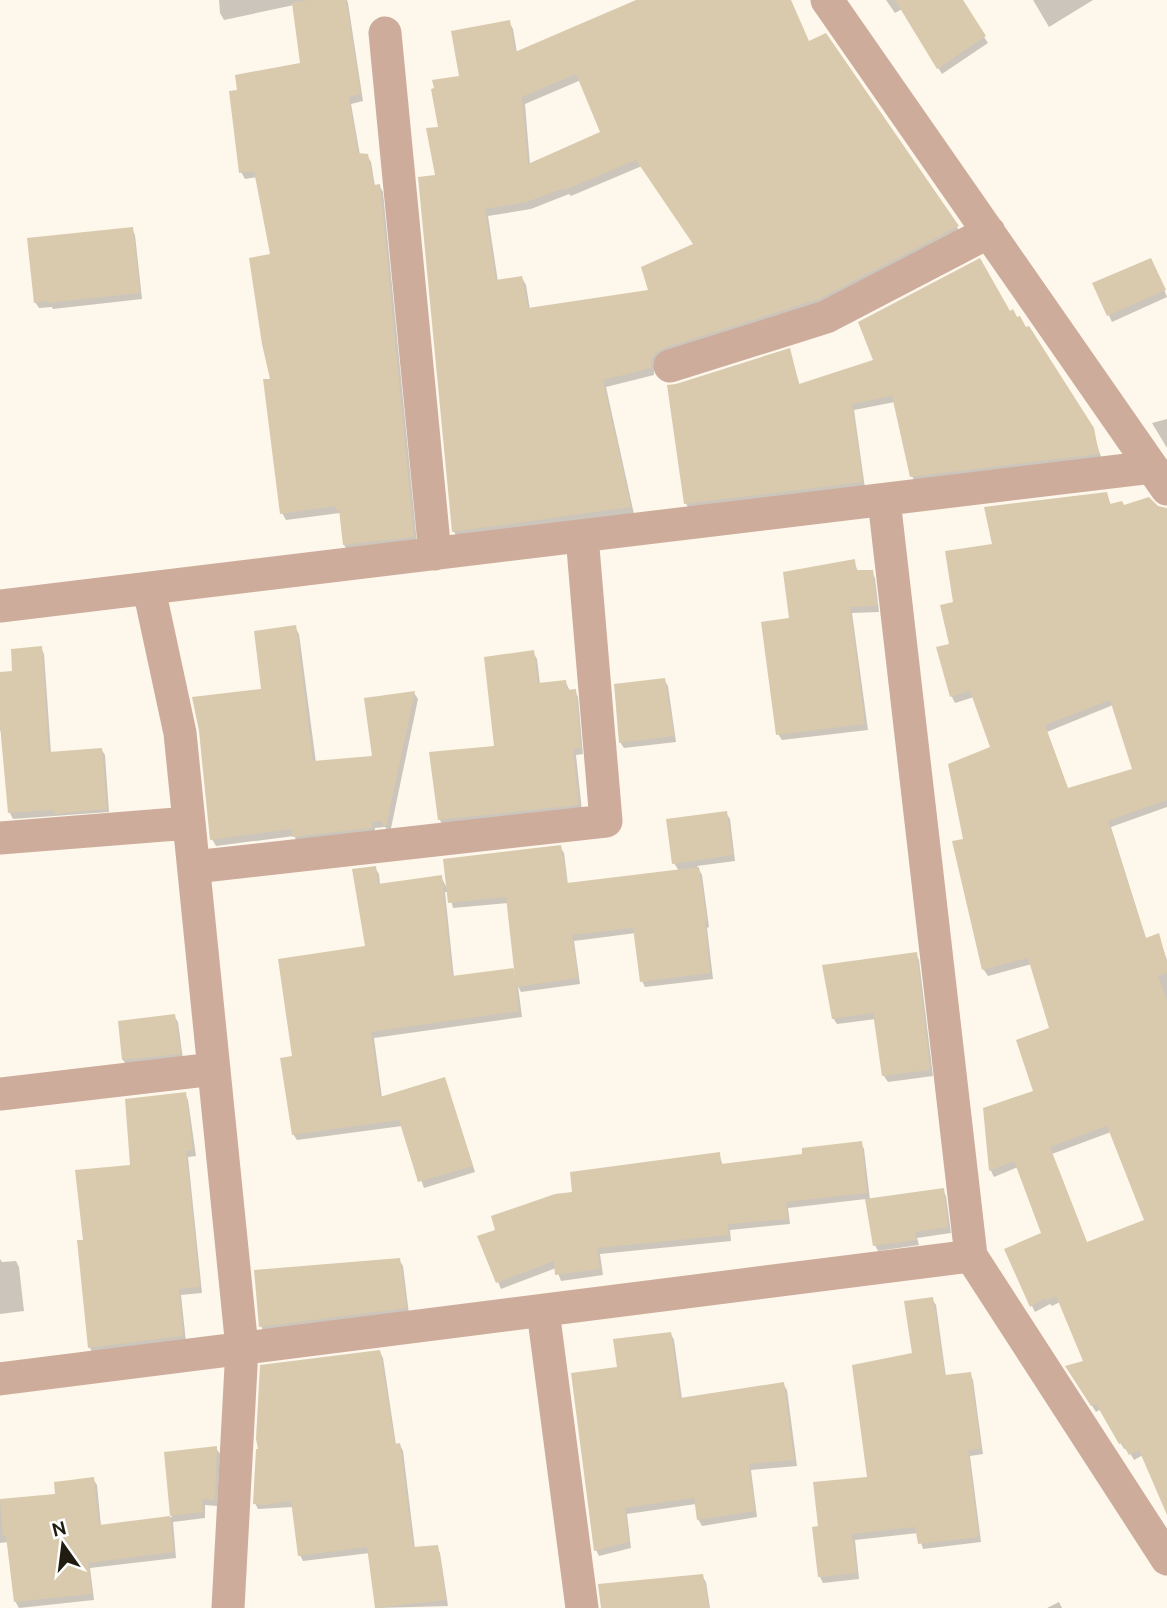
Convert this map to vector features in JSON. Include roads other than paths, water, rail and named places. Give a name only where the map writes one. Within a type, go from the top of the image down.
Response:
[{"type":"street","points":[[827,0],[1160,478]]},
{"type":"street","points":[[384,33],[435,554]]},
{"type":"street","points":[[670,366],[827,317],[989,232]]},
{"type":"street","points":[[0,607],[884,500],[1160,478]]},
{"type":"street","points":[[884,500],[971,1256],[1167,1559]]},
{"type":"street","points":[[194,867],[606,821],[582,536]]},
{"type":"street","points":[[149,589],[180,733],[242,1349],[229,1608]]},
{"type":"street","points":[[0,838],[189,823]]},
{"type":"street","points":[[0,1094],[214,1069]]},
{"type":"street","points":[[0,1379],[971,1256]]},
{"type":"street","points":[[543,1311],[583,1608]]}]
